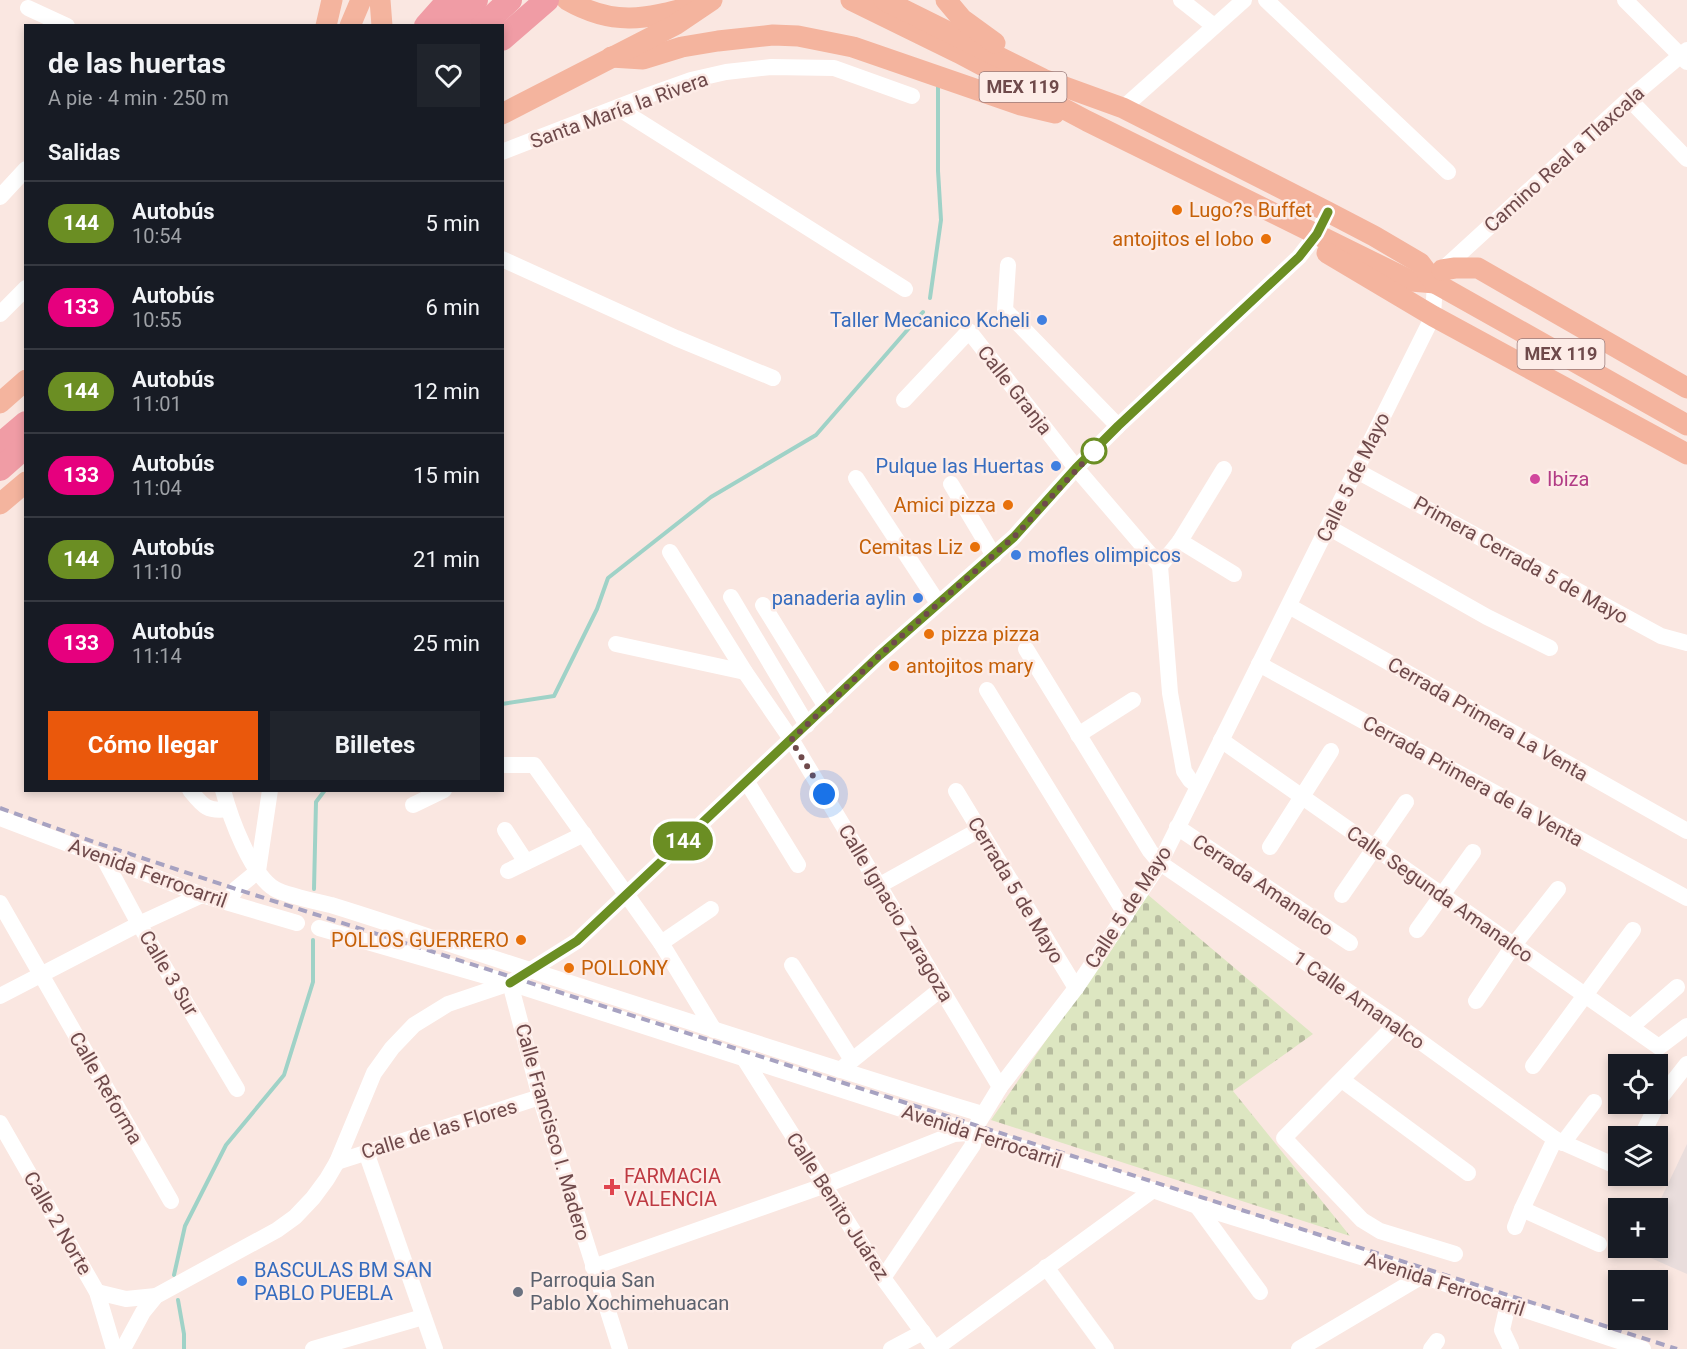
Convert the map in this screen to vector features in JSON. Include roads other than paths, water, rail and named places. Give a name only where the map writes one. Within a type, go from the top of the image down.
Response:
[{"type":"highway","points":[[428,24],[449,0]]},
{"type":"highway","points":[[454,24],[476,0]]},
{"type":"highway","points":[[484,24],[510,0]]},
{"type":"highway","points":[[504,37],[547,0]]},
{"type":"highway","points":[[0,435],[24,416]]},
{"type":"highway","points":[[0,445],[24,425]]},
{"type":"highway","points":[[0,469],[24,448]]},
{"type":"highway","points":[[0,483],[24,463]]},
{"type":"main road","points":[[326,24],[332,0]]},
{"type":"main road","points":[[351,24],[361,0]]},
{"type":"main road","points":[[380,0],[382,24]]},
{"type":"main road","points":[[567,0],[591,11],[621,19],[651,16],[710,1]]},
{"type":"main road","name":"MEX 119","points":[[851,0],[959,53],[1087,121],[1411,281],[1439,277]]},
{"type":"main road","name":"MEX 119","points":[[884,0],[1043,79],[1123,108],[1374,236],[1599,376],[1687,425]]},
{"type":"main road","points":[[504,113],[675,25],[710,1]]},
{"type":"main road","points":[[952,3],[976,30],[1043,79]]},
{"type":"main road","points":[[611,57],[643,59],[682,47],[734,39],[773,35],[798,36],[853,47],[1021,105],[1087,121]]},
{"type":"main road","points":[[504,107],[524,103]]},
{"type":"main road","points":[[1317,234],[1323,249],[1337,260],[1433,316],[1687,454]]},
{"type":"main road","points":[[1439,277],[1455,268],[1478,268],[1687,388]]},
{"type":"main road","points":[[1593,404],[1607,342]]},
{"type":"main road","points":[[0,403],[24,382]]},
{"type":"main road","points":[[0,504],[24,484]]},
{"type":"street","points":[[1181,0],[1214,26]]},
{"type":"street","points":[[1266,0],[1448,172]]},
{"type":"street","points":[[1625,0],[1685,56]]},
{"type":"street","points":[[1123,108],[1214,26],[1237,2]]},
{"type":"street","points":[[27,4],[32,24]]},
{"type":"street","points":[[27,4],[63,24]]},
{"type":"street","name":"Camino Real a Tlaxcala","points":[[1439,277],[1629,99],[1685,56]]},
{"type":"street","name":"Santa María la Rivera","points":[[504,151],[649,94],[691,80],[726,72],[771,67],[834,68],[912,96]]},
{"type":"street","points":[[1629,99],[1687,159]]},
{"type":"street","points":[[618,108],[905,289]]},
{"type":"street","points":[[0,197],[24,171]]},
{"type":"street","points":[[123,1349],[143,1312],[156,1296],[277,1230],[296,1217],[313,1198],[337,1162],[374,1074],[392,1048],[414,1025],[448,1004],[510,983],[577,941],[938,603],[1014,537],[1076,468],[1118,426],[1299,257],[1317,234],[1328,212]]},
{"type":"street","points":[[504,260],[676,338],[773,378]]},
{"type":"street","points":[[1008,265],[1005,310],[1118,426]]},
{"type":"street","name":"Calle 5 de Mayo","points":[[883,1278],[973,1145],[972,1133],[1000,1087],[1076,988],[1160,863],[1433,316],[1439,277]]},
{"type":"street","points":[[0,314],[24,290]]},
{"type":"street","name":"Calle Granja","points":[[904,400],[969,331],[1076,468]]},
{"type":"street","points":[[1076,468],[1160,566],[1170,693],[1184,771],[1198,786]]},
{"type":"street","points":[[1160,566],[1180,541],[1224,469]]},
{"type":"street","name":"Primera Cerrada 5 de Mayo","points":[[1357,471],[1661,636],[1687,643]]},
{"type":"street","points":[[856,478],[938,603]]},
{"type":"street","points":[[951,484],[994,556]]},
{"type":"street","points":[[1328,527],[1497,622],[1550,648]]},
{"type":"street","points":[[1180,541],[1234,574]]},
{"type":"street","name":"Calle Ignacio Zaragoza","points":[[670,552],[745,672],[791,740],[1000,1087]]},
{"type":"street","points":[[731,597],[807,725]]},
{"type":"street","points":[[762,605],[826,707]]},
{"type":"street","name":"Cerrada Primera La Venta","points":[[1289,606],[1687,831]]},
{"type":"street","points":[[616,644],[745,672]]},
{"type":"street","name":"1 Calle Amanalco","points":[[1026,650],[1150,851],[1160,863],[1396,1024],[1559,1141],[1608,1163]]},
{"type":"street","name":"Cerrada Primera de la Venta","points":[[1259,664],[1687,898]]},
{"type":"street","points":[[987,690],[1126,915]]},
{"type":"street","points":[[1078,735],[1133,700]]},
{"type":"street","name":"Calle Segunda Amanalco","points":[[1221,740],[1659,1047],[1687,1026]]},
{"type":"street","points":[[1270,847],[1331,751]]},
{"type":"street","points":[[504,765],[534,765],[661,943],[714,1030]]},
{"type":"street","points":[[747,782],[798,865]]},
{"type":"street","name":"Cerrada 5 de Mayo","points":[[956,791],[1076,988]]},
{"type":"street","points":[[192,792],[206,808],[215,811],[228,809]]},
{"type":"street","points":[[224,792],[242,843],[265,881],[276,890],[347,910],[714,1030],[846,1065],[982,1114]]},
{"type":"street","points":[[228,902],[236,890],[258,871],[270,792]]},
{"type":"street","points":[[413,805],[440,792]]},
{"type":"street","points":[[1342,895],[1406,801]]},
{"type":"street","name":"Avenida Ferrocarril","points":[[0,818],[202,895],[297,923]]},
{"type":"street","name":"Cerrada Amanalco","points":[[1177,827],[1350,943]]},
{"type":"street","points":[[505,830],[526,862]]},
{"type":"street","points":[[880,885],[979,830]]},
{"type":"street","points":[[508,871],[584,834]]},
{"type":"street","points":[[1417,930],[1473,852]]},
{"type":"street","name":"Calle 3 Sur","points":[[103,857],[139,924],[237,1089]]},
{"type":"street","points":[[1476,1000],[1558,889]]},
{"type":"street","points":[[0,996],[139,924],[202,895]]},
{"type":"street","name":"Calle Reforma","points":[[0,903],[171,1201]]},
{"type":"street","points":[[661,943],[711,909]]},
{"type":"street","name":"Avenida Ferrocarril","points":[[320,928],[510,983],[1197,1206],[1422,1276],[1641,1349]]},
{"type":"street","points":[[1533,1066],[1633,930]]},
{"type":"street","points":[[792,965],[846,1065]]},
{"type":"street","name":"Calle Francisco I. Madero","points":[[510,983],[540,1097],[620,1349]]},
{"type":"street","points":[[1631,1027],[1677,987]]},
{"type":"street","points":[[846,1065],[940,989]]},
{"type":"street","points":[[1396,1024],[1284,1138],[1362,1220],[1380,1231],[1455,1254]]},
{"type":"street","name":"Calle Benito Juárez","points":[[745,1060],[883,1278],[935,1349]]},
{"type":"street","points":[[1646,1126],[1661,1097],[1687,1065]]},
{"type":"street","points":[[1342,1080],[1468,1173]]},
{"type":"street","name":"Calle de las Flores","points":[[337,1162],[540,1097]]},
{"type":"street","points":[[1515,1227],[1522,1209],[1559,1141],[1594,1102]]},
{"type":"street","name":"Calle 2 Norte","points":[[0,1123],[97,1292],[114,1349]]},
{"type":"street","points":[[593,1267],[824,1186],[954,1134],[972,1133]]},
{"type":"street","points":[[366,1152],[435,1349]]},
{"type":"street","points":[[935,1349],[1153,1190]]},
{"type":"street","points":[[1197,1206],[1260,1292]]},
{"type":"street","points":[[1522,1209],[1599,1244]]},
{"type":"street","points":[[1046,1268],[1106,1349]]},
{"type":"street","points":[[1299,1349],[1422,1276]]},
{"type":"street","name":"Calle 2 Norte","points":[[97,1292],[134,1299],[156,1296]]},
{"type":"street","points":[[1508,1304],[1502,1330],[1510,1349]]},
{"type":"street","points":[[313,1349],[423,1317]]},
{"type":"street","points":[[891,1349],[923,1332]]},
{"type":"waterway","points":[[930,298],[941,220],[938,171],[938,84]]},
{"type":"waterway","points":[[504,704],[554,696],[597,609],[608,578],[711,497],[816,435],[923,312]]},
{"type":"waterway","points":[[314,889],[316,802],[324,792]]},
{"type":"waterway","points":[[174,1275],[185,1226],[226,1145],[284,1075],[313,982],[313,940]]},
{"type":"waterway","points":[[178,1300],[184,1334],[184,1349]]},
{"type":"railway","points":[[0,808],[236,889],[1677,1349]]},
{"type":"place","name":"Lugo?s Buffet","points":[[1177,210]]},
{"type":"place","name":"antojitos el lobo","points":[[1266,239]]},
{"type":"place","name":"Taller Mecanico Kcheli","points":[[1042,320]]},
{"type":"place","name":"Pulque las Huertas","points":[[1056,466]]},
{"type":"place","name":"Ibiza","points":[[1535,479]]},
{"type":"place","name":"Amici pizza","points":[[1008,505]]},
{"type":"place","name":"Cemitas Liz","points":[[975,547]]},
{"type":"place","name":"mofles olimpicos","points":[[1016,555]]},
{"type":"place","name":"panaderia aylin","points":[[918,598]]},
{"type":"place","name":"pizza pizza","points":[[929,634]]},
{"type":"place","name":"antojitos mary","points":[[894,666]]},
{"type":"place","name":"POLLOS GUERRERO","points":[[521,940]]},
{"type":"place","name":"POLLONY","points":[[569,968]]},
{"type":"place","name":"FARMACIA VALENCIA","points":[[612,1187]]},
{"type":"place","name":"BASCULAS BM SAN PABLO PUEBLA","points":[[242,1281]]},
{"type":"place","name":"Parroquia San Pablo Xochimehuacan","points":[[518,1292]]}]
